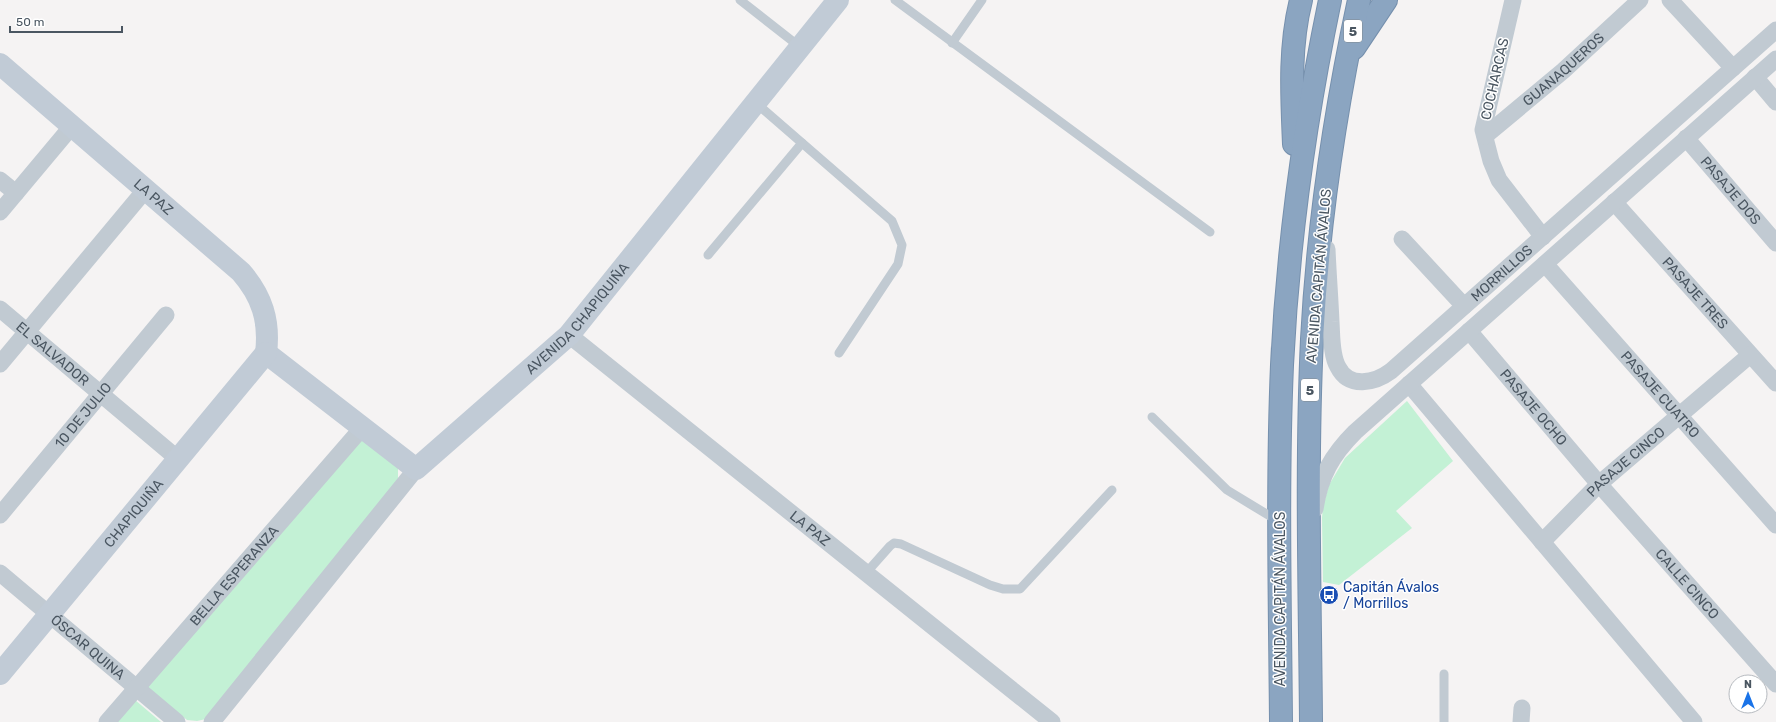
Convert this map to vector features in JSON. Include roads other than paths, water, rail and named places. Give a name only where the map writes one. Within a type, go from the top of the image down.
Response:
[{"type":"highway","points":[[1297,199],[1292,98],[1293,50],[1301,0]]},
{"type":"highway","name":"AVENIDA CAPITÁN ÁVALOS","points":[[1311,722],[1309,422],[1315,299],[1324,211],[1346,61],[1360,0]]},
{"type":"highway","points":[[1346,61],[1386,0]]},
{"type":"highway","points":[[1328,2],[1340,33],[1346,61]]},
{"type":"highway","name":"AVENIDA CAPITÁN ÁVALOS","points":[[1281,722],[1279,521],[1282,364],[1297,199],[1328,2]]},
{"type":"street","name":"AVENIDA CHAPIQUIÑA","points":[[416,469],[569,335],[838,0]]},
{"type":"street","name":"COCHARCAS","points":[[1513,0],[1483,130],[1491,161],[1499,180],[1543,236]]},
{"type":"street","name":"GUANAQUEROS","points":[[1485,136],[1563,71],[1640,0]]},
{"type":"street","points":[[1670,0],[1733,68]]},
{"type":"street","name":"MORRILLOS","points":[[1324,211],[1334,356],[1338,367],[1348,378],[1356,382],[1374,380],[1384,376],[1776,30]]},
{"type":"street","name":"MORRILLOS","points":[[1310,538],[1319,489],[1331,460],[1355,432],[1776,59]]},
{"type":"street","name":"LA PAZ","points":[[0,64],[241,272],[258,294],[266,318],[268,330],[266,353]]},
{"type":"street","points":[[1755,77],[1776,102]]},
{"type":"street","points":[[0,212],[72,126]]},
{"type":"street","name":"PASAJE DOS","points":[[1686,138],[1776,243]]},
{"type":"street","points":[[0,180],[16,193]]},
{"type":"street","points":[[0,364],[146,189]]},
{"type":"street","name":"PASAJE TRES","points":[[1614,202],[1776,383]]},
{"type":"street","points":[[1402,239],[1464,306]]},
{"type":"street","name":"PASAJE CUATRO","points":[[1545,264],[1776,525]]},
{"type":"street","name":"EL SALVADOR","points":[[0,309],[178,459]]},
{"type":"street","name":"10 DE JULIO","points":[[0,515],[166,315]]},
{"type":"street","name":"PASAJE OCHO","points":[[1469,331],[1599,484]]},
{"type":"street","name":"LA PAZ","points":[[569,335],[1052,722]]},
{"type":"street","points":[[212,722],[416,469],[266,353]]},
{"type":"street","name":"CHAPIQUIÑA","points":[[0,674],[266,353]]},
{"type":"street","name":"PASAJE CINCO","points":[[1542,542],[1599,484],[1750,354]]},
{"type":"street","points":[[1409,384],[1694,722]]},
{"type":"street","name":"BELLA ESPERANZA","points":[[107,722],[362,428]]},
{"type":"street","name":"CALLE CINCO","points":[[1599,484],[1776,684]]},
{"type":"street","name":"ÓSCAR QUINA","points":[[0,573],[177,722]]},
{"type":"lane","points":[[740,0],[800,47]]},
{"type":"lane","points":[[895,0],[1210,232]]},
{"type":"lane","points":[[952,42],[982,0]]},
{"type":"lane","points":[[756,103],[892,221],[902,245],[898,264],[839,353]]},
{"type":"lane","points":[[708,255],[802,143]]},
{"type":"lane","points":[[1152,417],[1227,490],[1279,521]]},
{"type":"lane","points":[[866,573],[894,543],[901,544],[990,585],[1004,589],[1020,589],[1112,490]]},
{"type":"lane","points":[[1444,674],[1444,722]]},
{"type":"place","name":"Capitán Ávalos / Morrillos","points":[[1329,595]]}]
